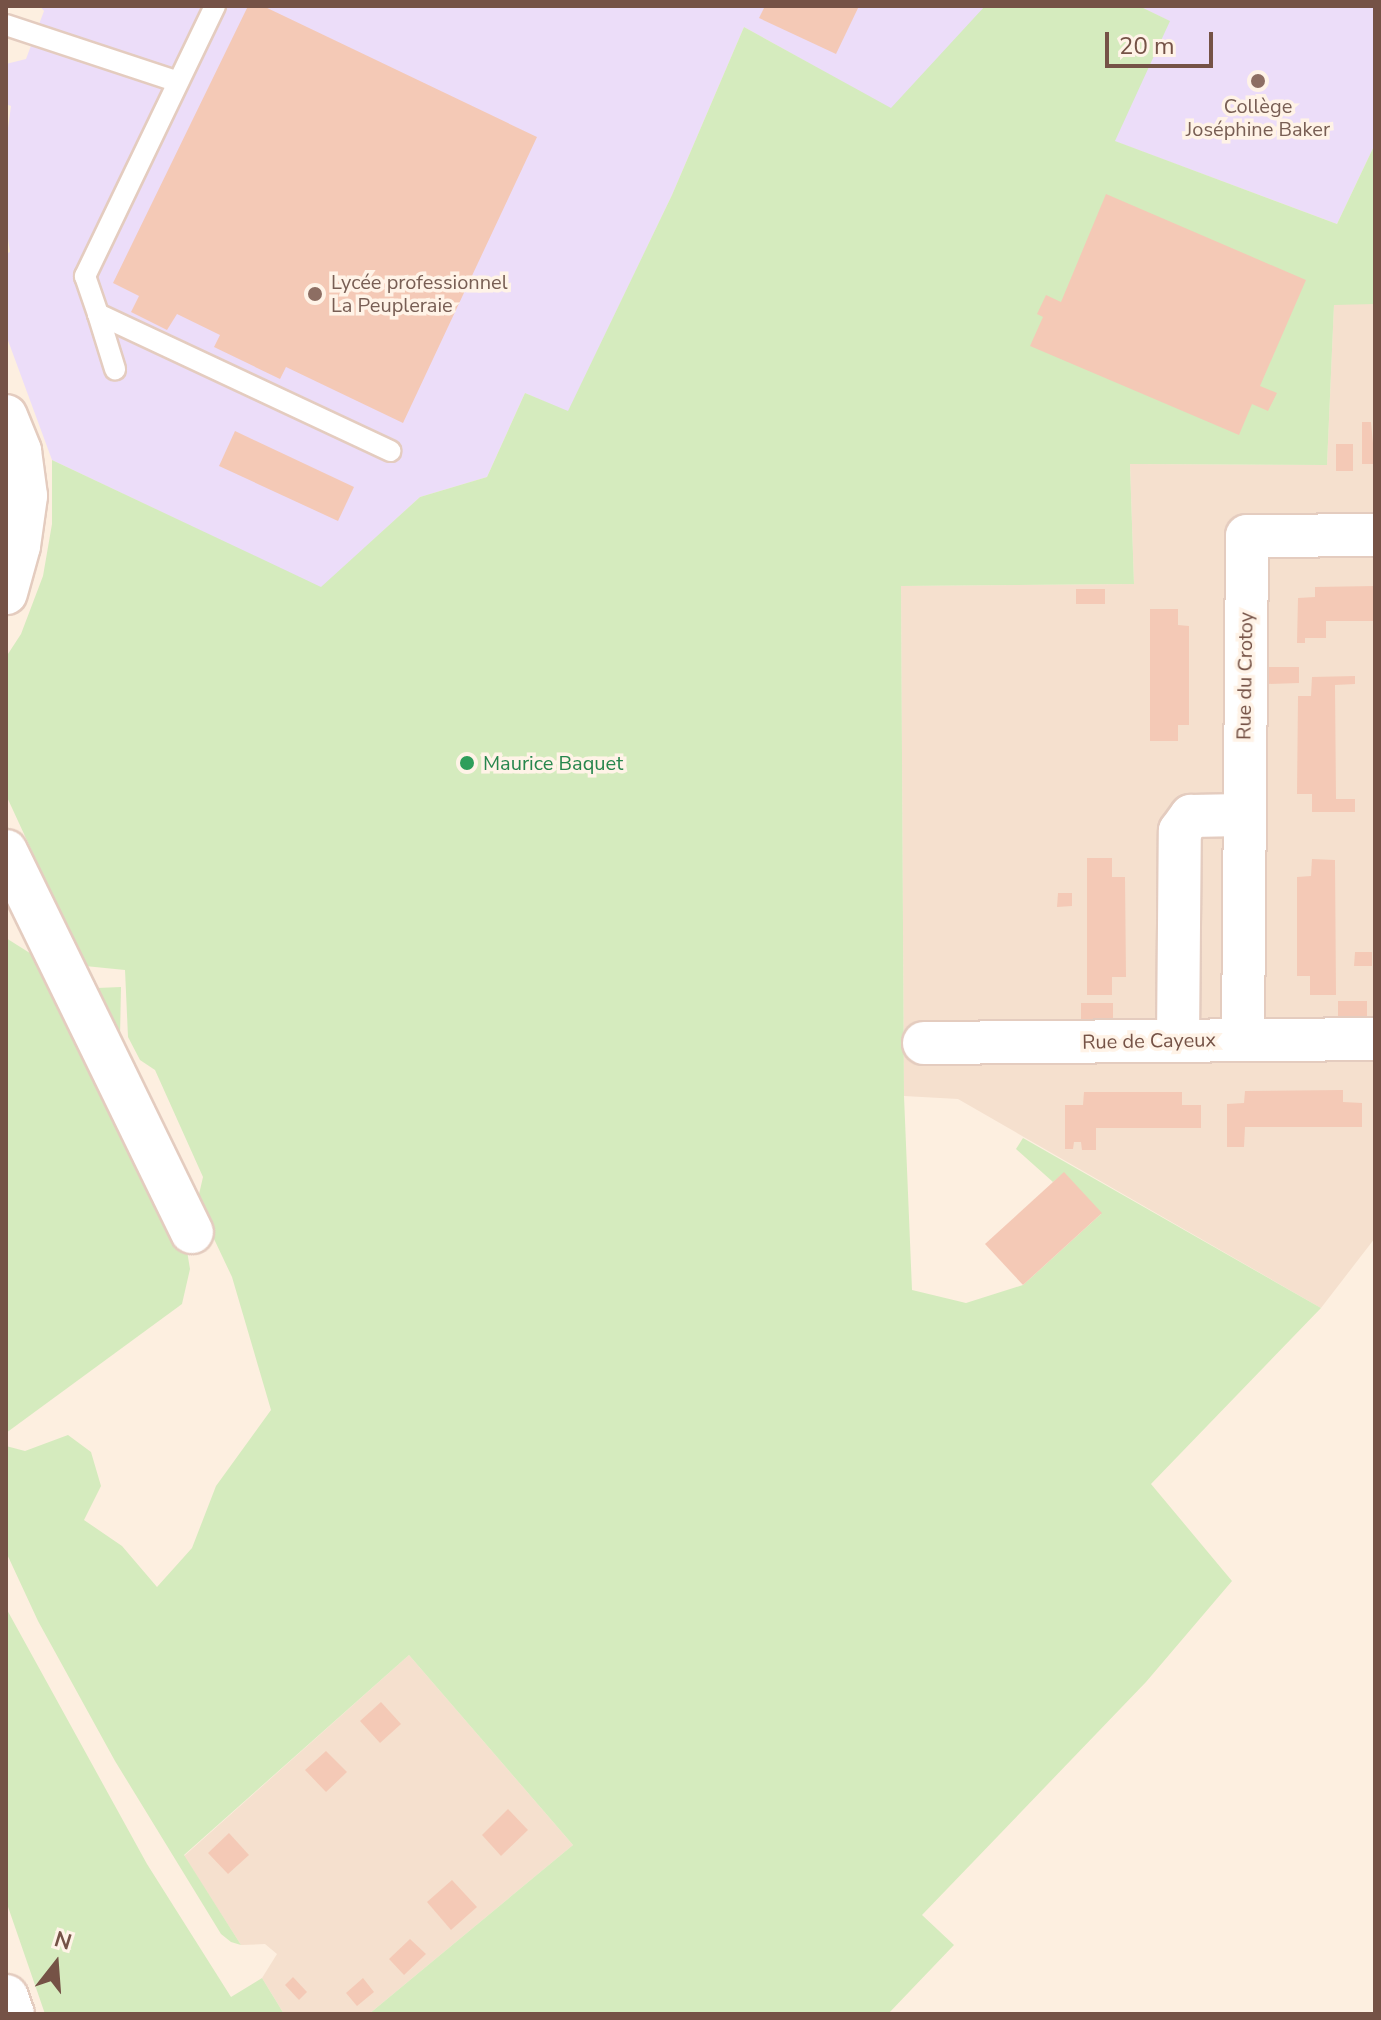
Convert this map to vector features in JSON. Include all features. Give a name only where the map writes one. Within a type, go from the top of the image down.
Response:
[{"type":"main road","points":[[6,1997],[12,2014]]},
{"type":"street","points":[[6,416],[20,451],[26,496],[19,546],[6,593]]},
{"type":"street","name":"Rue du Crotoy","points":[[1243,1039],[1242,815],[1247,536],[1375,535]]},
{"type":"street","points":[[1178,1040],[1180,831],[1191,816],[1242,815]]},
{"type":"street","points":[[6,851],[192,1232]]},
{"type":"street","name":"Rue de Cayeux","points":[[924,1043],[1375,1039]]},
{"type":"lane","points":[[115,369],[85,276],[215,6]]},
{"type":"lane","points":[[6,25],[178,82]]},
{"type":"lane","points":[[98,314],[390,451]]},
{"type":"shaded area","name":"Lycée professionnel La Peupleraie","points":[[40,6],[987,6],[891,109],[744,27],[672,195],[568,412],[525,393],[487,477],[420,497],[321,588],[52,460],[6,335],[6,254],[10,252],[6,225],[6,143],[11,106],[6,104],[6,64],[26,59],[44,11]]},
{"type":"shaded area","name":"Collège Joséphine Baker","points":[[1139,6],[1375,6],[1375,144],[1337,224],[1114,141],[1169,21]]},
{"type":"shaded area","points":[[1334,304],[1375,304],[1375,1238],[1321,1308],[958,1099],[904,1096],[901,586],[1134,584],[1130,464],[1327,465]]},
{"type":"shaded area","points":[[409,1655],[573,1845],[369,2014],[284,2014],[262,1978],[277,1954],[265,1944],[241,1945],[184,1856]]},
{"type":"green space","name":"Maurice Baquet","points":[[985,6],[1139,6],[1170,21],[1115,141],[1337,224],[1375,144],[1375,304],[1334,305],[1327,465],[1130,464],[1134,584],[901,586],[904,1096],[912,1290],[966,1303],[1023,1285],[1101,1214],[1064,1173],[1053,1182],[1016,1149],[1023,1138],[1321,1308],[1151,1484],[1232,1581],[1146,1682],[922,1915],[954,1945],[888,2014],[369,2014],[573,1845],[409,1655],[184,1855],[241,1945],[231,1942],[221,1934],[115,1761],[38,1621],[6,1552],[6,1446],[25,1451],[68,1435],[91,1452],[101,1486],[84,1520],[122,1546],[157,1587],[192,1548],[216,1486],[271,1410],[232,1277],[197,1203],[203,1177],[155,1070],[140,1060],[128,1037],[125,970],[85,966],[6,795],[6,657],[21,634],[43,576],[52,524],[52,460],[321,587],[420,497],[487,477],[525,393],[568,411],[672,195],[744,27],[891,108]]},
{"type":"green space","points":[[6,938],[33,955],[62,987],[184,1233],[190,1269],[182,1304],[6,1433]]},
{"type":"green space","points":[[121,987],[120,1038],[97,988]]},
{"type":"green space","points":[[6,1608],[147,1864],[231,1997],[262,1978],[284,2014],[45,2014],[6,1901]]},
{"type":"building","points":[[248,6],[263,6],[537,137],[403,423],[286,367],[280,379],[214,347],[220,335],[177,314],[167,330],[131,312],[139,296],[113,283]]},
{"type":"building","points":[[765,6],[859,6],[836,54],[759,18]]},
{"type":"building","points":[[1106,194],[1306,280],[1260,386],[1277,393],[1268,411],[1252,404],[1239,435],[1030,346],[1043,317],[1037,314],[1046,295],[1061,302]]},
{"type":"building","points":[[1362,422],[1371,422],[1375,464],[1362,464]]},
{"type":"building","points":[[235,431],[354,487],[338,521],[219,466]]},
{"type":"building","points":[[1336,444],[1353,444],[1353,471],[1336,471]]},
{"type":"building","points":[[1375,586],[1375,621],[1326,621],[1326,638],[1305,638],[1305,643],[1297,643],[1298,598],[1315,597],[1315,587]]},
{"type":"building","points":[[1076,589],[1105,589],[1105,604],[1076,604]]},
{"type":"building","points":[[1150,609],[1178,609],[1178,625],[1189,626],[1189,725],[1178,725],[1178,741],[1150,741]]},
{"type":"building","points":[[1268,667],[1299,667],[1299,683],[1267,684]]},
{"type":"building","points":[[1355,676],[1355,684],[1335,685],[1336,799],[1355,799],[1355,812],[1312,812],[1312,794],[1297,794],[1298,696],[1311,696],[1312,677]]},
{"type":"building","points":[[1087,858],[1112,858],[1112,877],[1125,877],[1126,977],[1112,977],[1112,995],[1087,995]]},
{"type":"building","points":[[1312,859],[1335,860],[1336,995],[1310,995],[1310,976],[1297,976],[1297,877],[1311,876]]},
{"type":"building","points":[[1058,893],[1072,893],[1072,906],[1057,907]]},
{"type":"building","points":[[1355,952],[1372,952],[1372,966],[1354,966]]},
{"type":"building","points":[[1338,1001],[1367,1001],[1367,1018],[1338,1018]]},
{"type":"building","points":[[1081,1003],[1113,1003],[1113,1019],[1081,1019]]},
{"type":"building","points":[[1343,1090],[1343,1102],[1362,1103],[1362,1127],[1245,1127],[1244,1147],[1227,1147],[1227,1104],[1244,1103],[1245,1091]]},
{"type":"building","points":[[1084,1092],[1182,1092],[1182,1105],[1201,1105],[1201,1128],[1096,1128],[1096,1150],[1082,1150],[1081,1142],[1074,1142],[1073,1149],[1065,1149],[1065,1105],[1083,1105]]},
{"type":"building","points":[[1064,1172],[1102,1213],[1023,1285],[985,1244]]},
{"type":"building","points":[[381,1702],[401,1724],[380,1743],[360,1721]]},
{"type":"building","points":[[326,1751],[347,1772],[326,1792],[305,1770]]},
{"type":"building","points":[[508,1809],[528,1830],[501,1856],[482,1835]]},
{"type":"building","points":[[229,1833],[249,1855],[228,1874],[208,1853]]},
{"type":"building","points":[[452,1880],[477,1907],[451,1930],[427,1902]]},
{"type":"building","points":[[410,1939],[426,1954],[404,1975],[389,1959]]},
{"type":"building","points":[[293,1977],[307,1992],[299,2000],[285,1985]]},
{"type":"building","points":[[363,1978],[374,1992],[357,2006],[346,1993]]},
{"type":"place","name":"Collège Joséphine Baker","points":[[1258,81]]},
{"type":"place","name":"Lycée professionnel La Peupleraie","points":[[315,294]]},
{"type":"place","name":"Maurice Baquet","points":[[467,763]]}]
